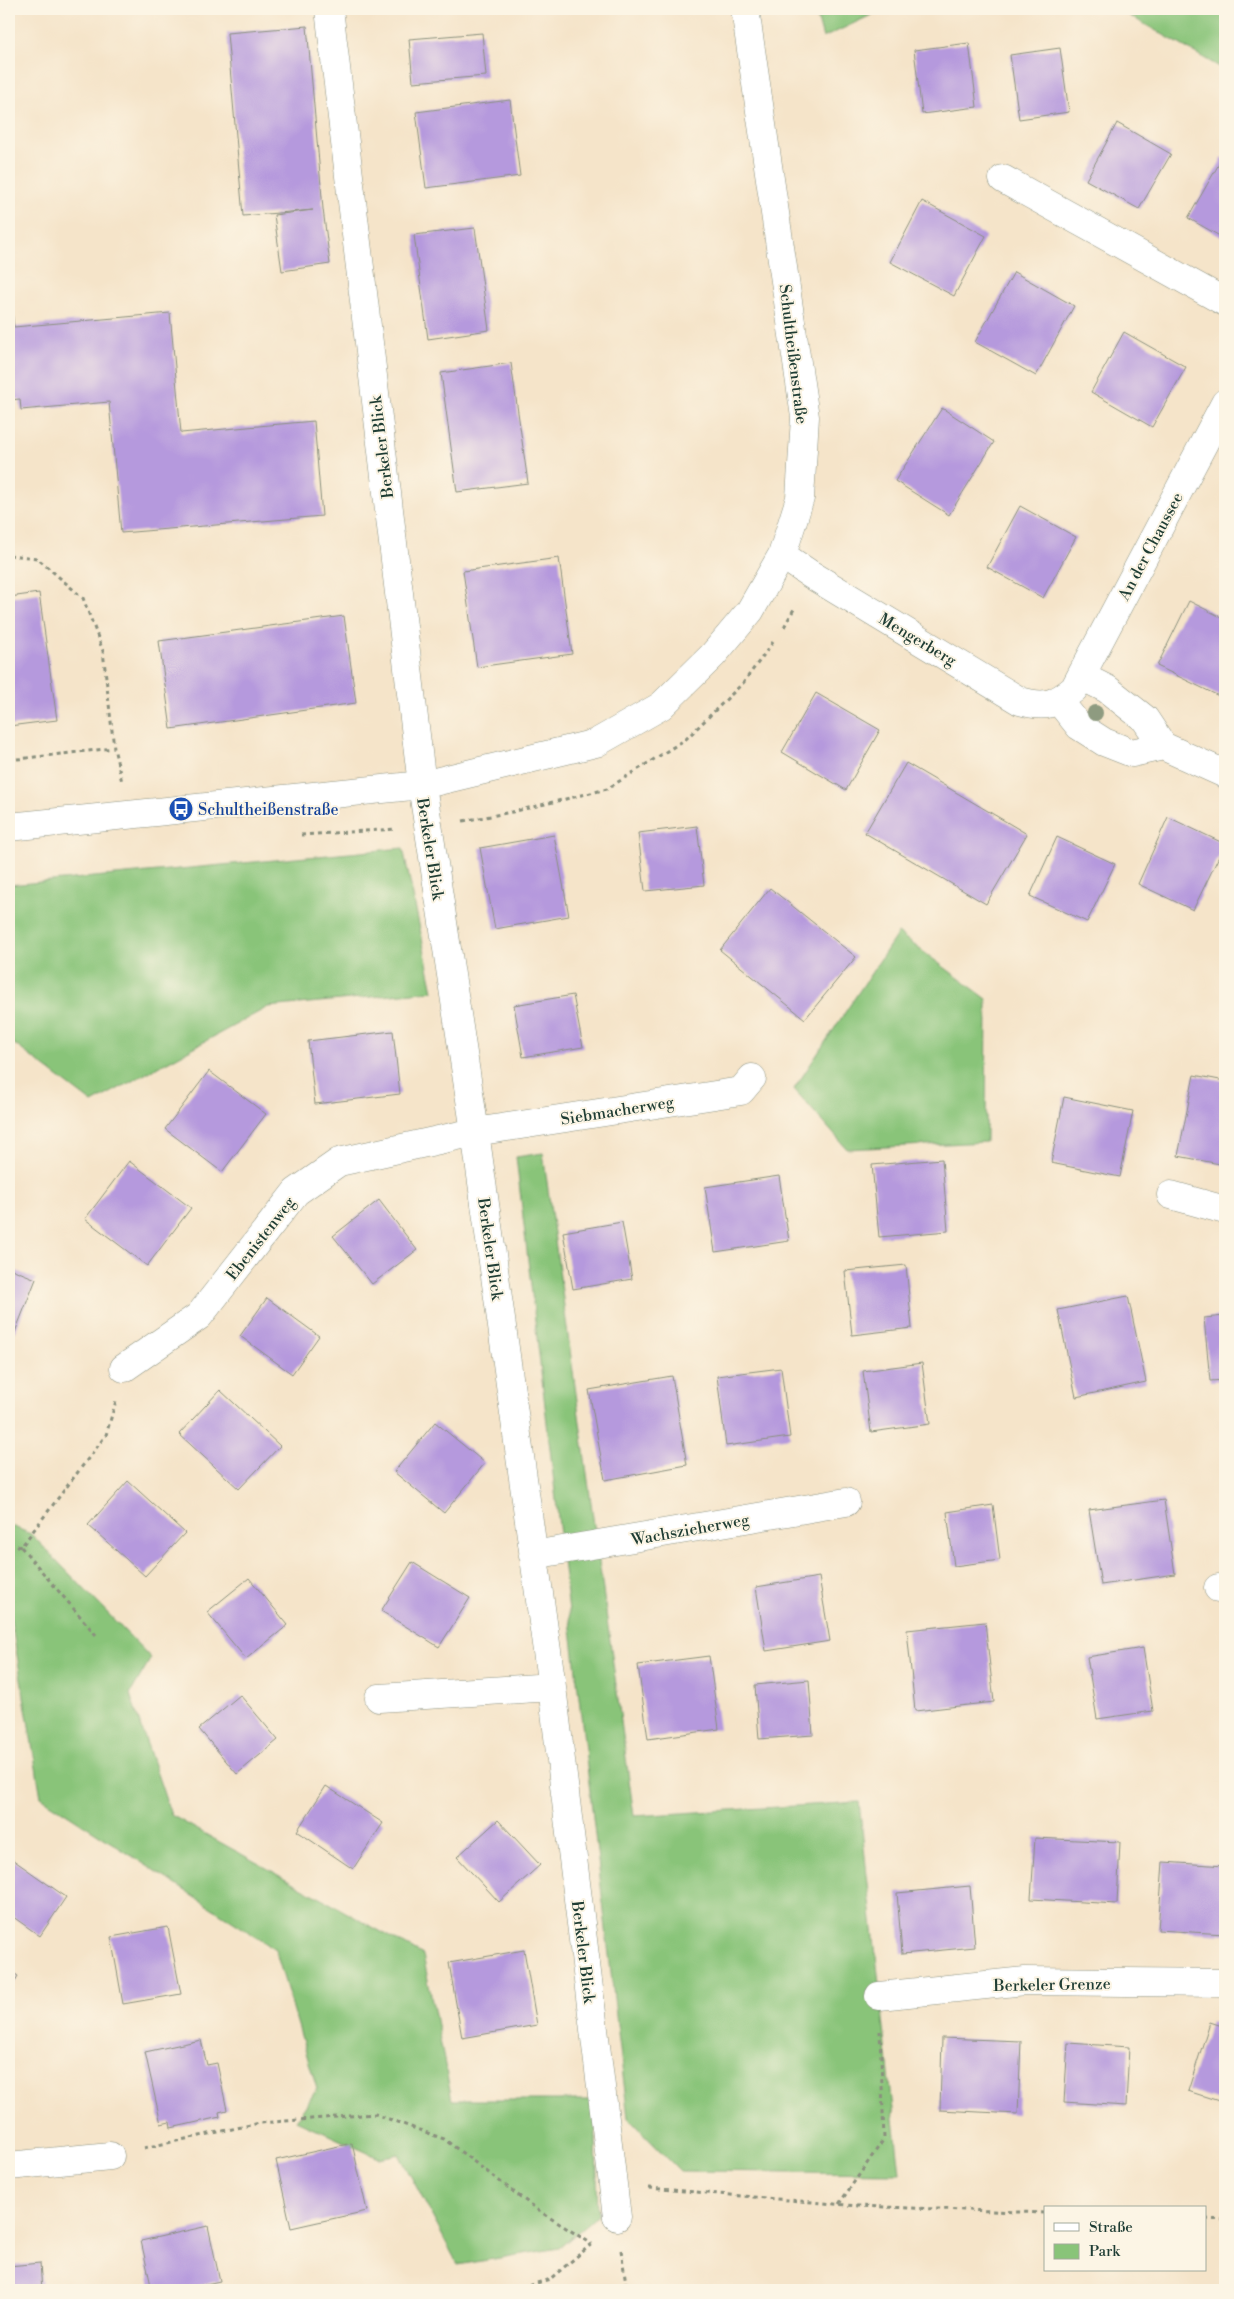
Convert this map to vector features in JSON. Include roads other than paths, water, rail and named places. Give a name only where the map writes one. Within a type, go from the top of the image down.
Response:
[{"type":"street","name":"Berkeler Blick","points":[[329,9],[422,785],[475,1132],[552,1686],[617,2217]]},
{"type":"street","name":"Schultheißenstraße","points":[[9,827],[422,785],[596,743],[661,706],[713,655],[750,610],[782,555],[800,498],[805,417],[745,9]]},
{"type":"street","points":[[1003,180],[1225,302]]},
{"type":"street","name":"An der Chaussee","points":[[1071,689],[1225,403]]},
{"type":"street","name":"Mengerberg","points":[[782,555],[810,574],[1020,701],[1036,705],[1048,705],[1071,689]]},
{"type":"street","points":[[1163,746],[1132,753],[1104,742],[1079,726],[1071,689],[1108,689],[1145,719],[1163,746],[1225,774]]},
{"type":"street","name":"Siebmacherweg","points":[[475,1132],[740,1091],[752,1078]]},
{"type":"street","name":"Ebenistenweg","points":[[124,1368],[199,1316],[296,1192],[339,1162],[475,1132]]},
{"type":"street","points":[[1171,1195],[1225,1210]]},
{"type":"street","name":"Wachszieherweg","points":[[533,1556],[846,1502]]},
{"type":"street","points":[[379,1698],[552,1686]]},
{"type":"street","name":"Berkeler Grenze","points":[[879,1996],[1025,1981],[1225,1983]]},
{"type":"street","points":[[9,2166],[110,2156]]},
{"type":"place","name":"Schultheißenstraße","points":[[181,809]]}]
